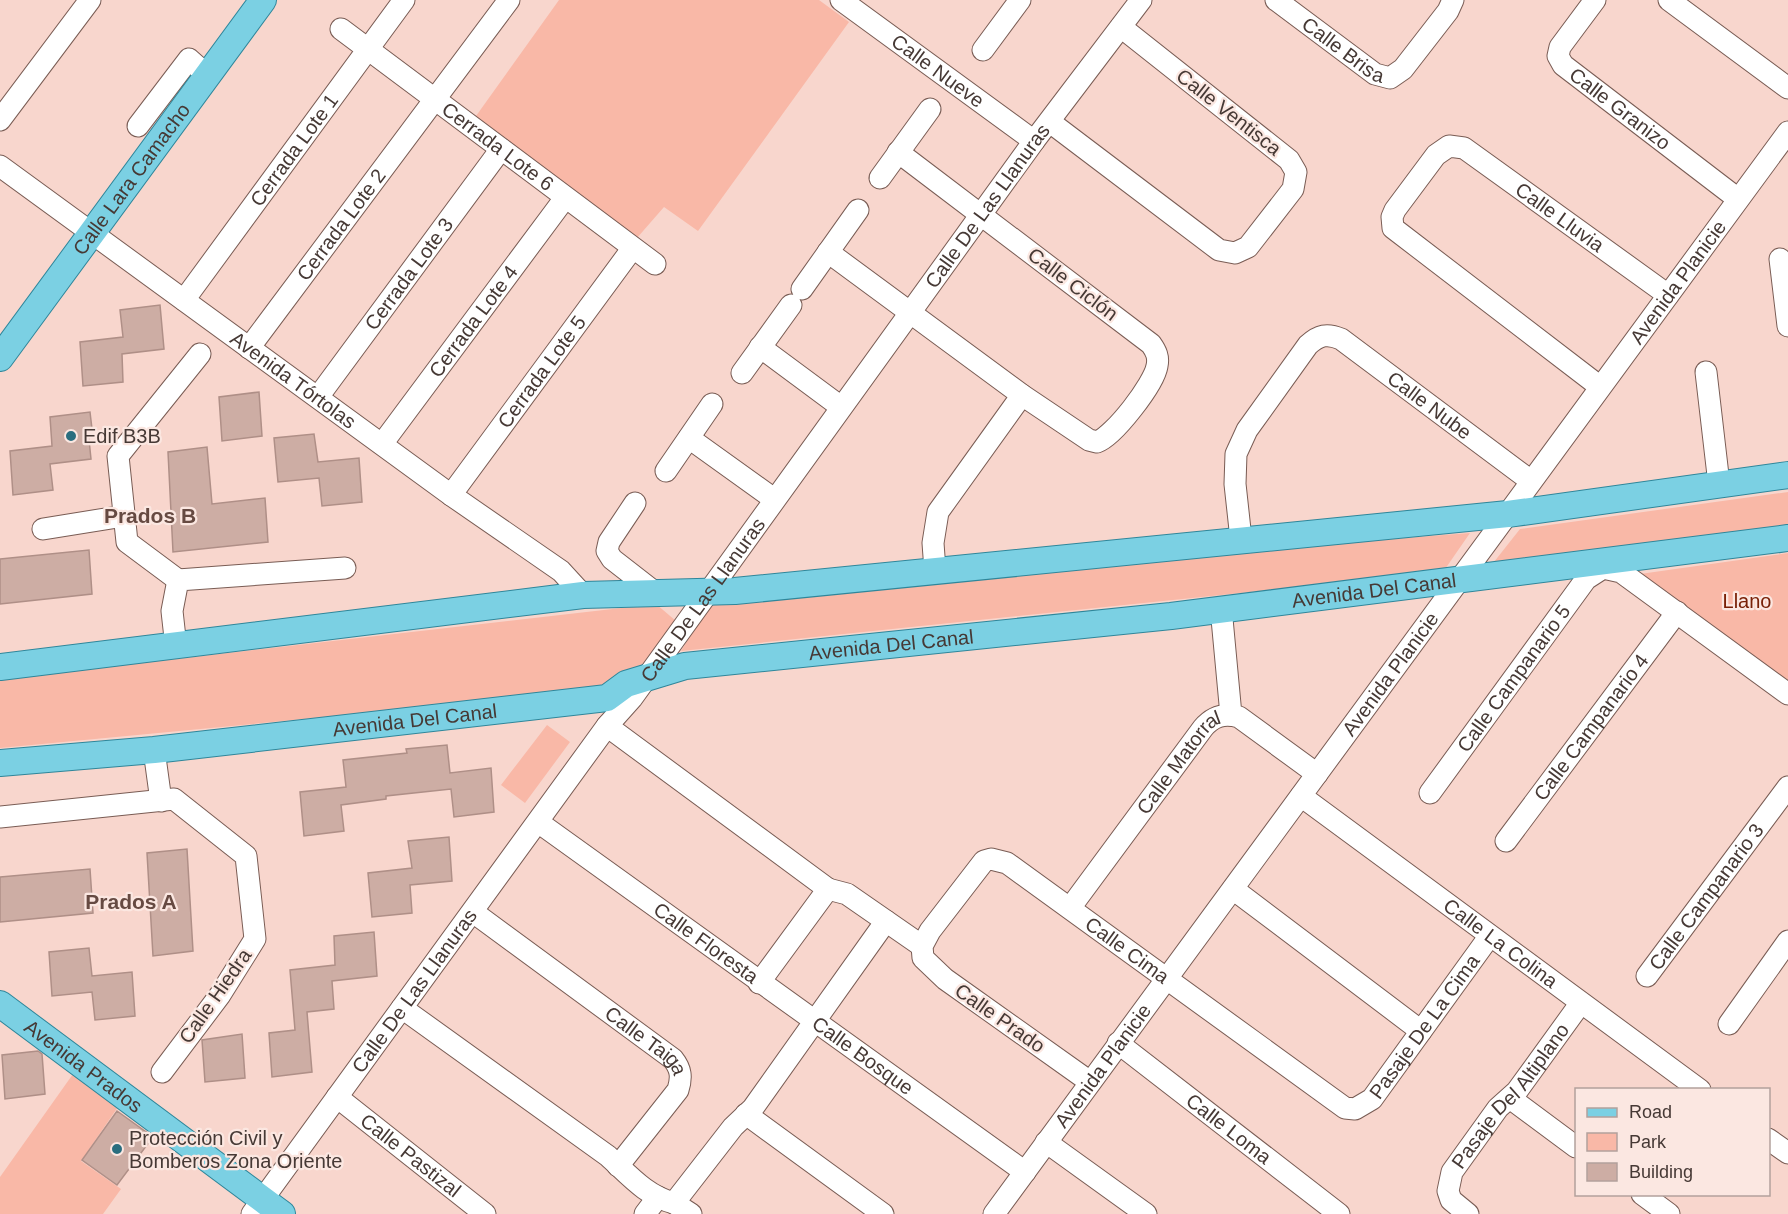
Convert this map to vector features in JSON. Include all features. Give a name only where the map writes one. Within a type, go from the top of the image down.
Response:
[{"type":"main road","name":"Calle Lara Camacho","points":[[0,358],[90,232],[263,0]]},
{"type":"main road","points":[[0,667],[583,595],[735,591],[1241,538],[1508,513],[1788,475]]},
{"type":"main road","name":"Avenida Del Canal","points":[[0,763],[154,750],[607,698],[626,684],[649,675],[685,666],[1120,621],[1459,581],[1788,537]]},
{"type":"main road","name":"Avenida Prados","points":[[0,1004],[266,1209]]},
{"type":"street","points":[[0,120],[90,0]]},
{"type":"street","name":"Cerrada Lote 1","points":[[184,300],[404,0]]},
{"type":"street","name":"Cerrada Lote 2","points":[[249,348],[509,0]]},
{"type":"street","name":"Calle Nueve","points":[[841,0],[1034,141]]},
{"type":"street","points":[[983,50],[1020,0]]},
{"type":"street","name":"Calle De Las Llanuras","points":[[266,1209],[337,1097],[607,726],[649,675],[840,407],[1034,141],[1141,0]]},
{"type":"street","name":"Calle Brisa","points":[[1276,0],[1375,74],[1390,78],[1403,69],[1449,11],[1453,0]]},
{"type":"street","name":"Calle Granizo","points":[[1594,0],[1560,47],[1558,56],[1563,65],[1738,199]]},
{"type":"street","points":[[1669,0],[1788,88]]},
{"type":"street","name":"Calle Ventisca","points":[[1050,122],[1219,250],[1227,253],[1235,253],[1248,247],[1293,189],[1296,172],[1289,160],[1121,27]]},
{"type":"street","name":"Cerrada Lote 6","points":[[341,29],[655,264]]},
{"type":"street","points":[[138,126],[189,59],[207,75]]},
{"type":"street","points":[[880,178],[930,109]]},
{"type":"street","name":"Avenida Planicie","points":[[994,1214],[1788,132]]},
{"type":"street","name":"Calle Lluvia","points":[[1599,387],[1397,233],[1392,223],[1395,210],[1436,154],[1449,146],[1464,148],[1668,295]]},
{"type":"street","name":"Cerrada Lote 3","points":[[318,397],[501,149]]},
{"type":"street","name":"Calle Ciclón","points":[[898,152],[1151,344],[1158,358],[1154,376],[1111,435],[1096,442],[1082,437],[1022,395]]},
{"type":"street","name":"Avenida Tórtolas","points":[[0,166],[451,495],[561,571],[583,595]]},
{"type":"street","name":"Cerrada Lote 4","points":[[382,444],[565,198]]},
{"type":"street","points":[[742,373],[858,210]]},
{"type":"street","name":"Cerrada Lote 5","points":[[451,495],[632,249]]},
{"type":"street","points":[[828,252],[1022,395],[938,512],[933,543],[935,570]]},
{"type":"street","points":[[1780,259],[1788,326]]},
{"type":"street","name":"Calle Nube","points":[[1241,538],[1234,466],[1240,442],[1308,345],[1316,338],[1326,335],[1341,339],[1532,481]]},
{"type":"street","points":[[760,347],[840,407]]},
{"type":"street","points":[[200,354],[118,456],[127,542],[178,580],[345,568]]},
{"type":"street","points":[[1706,372],[1719,484]]},
{"type":"street","points":[[666,471],[712,404]]},
{"type":"street","points":[[689,438],[774,499]]},
{"type":"street","points":[[635,503],[609,542],[608,551],[612,559],[657,594]]},
{"type":"street","points":[[43,529],[124,516]]},
{"type":"street","name":"Calle Campanario 5","points":[[1431,793],[1586,579],[1603,568],[1621,572],[1677,612]]},
{"type":"street","points":[[176,647],[171,612],[178,580]]},
{"type":"street","points":[[1221,608],[1231,715]]},
{"type":"street","points":[[1677,612],[1788,694]]},
{"type":"street","name":"Calle Campanario 4","points":[[1506,840],[1677,612]]},
{"type":"street","name":"Calle Matorral","points":[[1070,908],[1203,728],[1214,718],[1231,715],[1245,721],[1317,774]]},
{"type":"street","points":[[607,726],[828,889],[847,894],[922,946]]},
{"type":"street","points":[[0,817],[161,801],[154,750]]},
{"type":"street","name":"Calle Campanario 3","points":[[1647,976],[1788,787]]},
{"type":"street","name":"Calle La Colina","points":[[1301,796],[1580,1004],[1699,1088]]},
{"type":"street","name":"Calle Hiedra","points":[[161,801],[174,799],[246,856],[255,939],[220,995],[162,1072]]},
{"type":"street","name":"Calle Floresta","points":[[538,822],[759,983],[828,889]]},
{"type":"street","name":"Calle Cima","points":[[922,946],[977,867],[991,859],[1007,863],[1336,1104],[1355,1109]]},
{"type":"street","points":[[1233,889],[1421,1031]]},
{"type":"street","name":"Calle Taiga","points":[[473,912],[674,1059],[679,1066],[681,1081],[678,1090],[618,1166]]},
{"type":"street","points":[[759,983],[815,1023],[886,921]]},
{"type":"street","name":"Pasaje De La Cima","points":[[1355,1109],[1372,1099],[1489,937]]},
{"type":"street","points":[[1729,1024],[1788,941]]},
{"type":"street","name":"Calle Prado","points":[[922,946],[923,958],[937,973],[1090,1082]]},
{"type":"street","name":"Pasaje Del Altiplano","points":[[1468,1214],[1451,1200],[1448,1191],[1452,1172],[1498,1108],[1510,1098],[1580,1004]]},
{"type":"street","points":[[402,1008],[608,1156],[629,1177],[674,1205]]},
{"type":"street","name":"Calle Bosque","points":[[645,1214],[674,1205],[815,1023],[1025,1172]]},
{"type":"street","name":"Calle Loma","points":[[1118,1043],[1338,1214]]},
{"type":"street","name":"Calle Pastizal","points":[[337,1097],[485,1214]]},
{"type":"street","points":[[1510,1098],[1575,1146]]},
{"type":"street","points":[[746,1114],[883,1214]]},
{"type":"street","points":[[1770,1140],[1788,1153]]},
{"type":"street","points":[[1046,1142],[1146,1214]]},
{"type":"street","points":[[1645,1196],[1669,1214]]},
{"type":"green space","points":[[559,0],[819,0],[849,22],[698,231],[664,207],[623,254],[466,130]]},
{"type":"green space","points":[[1788,492],[1788,528],[1490,567],[1520,529]]},
{"type":"green space","points":[[1470,533],[1443,572],[681,651],[719,590]]},
{"type":"green space","name":"Llano","points":[[1788,553],[1788,682],[1640,574]]},
{"type":"green space","points":[[656,604],[676,621],[642,666],[600,691],[0,748],[0,679]]},
{"type":"green space","points":[[547,725],[570,742],[525,803],[501,785]]},
{"type":"green space","points":[[73,1074],[118,1107],[81,1161],[121,1189],[103,1214],[0,1214],[0,1177]]},
{"type":"building","points":[[160,305],[164,349],[122,354],[123,382],[83,386],[80,342],[123,337],[120,310]]},
{"type":"building","points":[[259,392],[262,436],[222,441],[219,397]]},
{"type":"building","points":[[90,412],[92,429],[88,430],[91,459],[50,464],[53,490],[13,495],[10,451],[52,446],[50,417]]},
{"type":"building","points":[[314,434],[318,462],[359,458],[362,502],[322,506],[319,478],[278,482],[274,438]]},
{"type":"building","points":[[207,447],[212,504],[265,498],[268,542],[173,552],[168,452]]},
{"type":"building","points":[[89,550],[92,594],[0,604],[0,559]]},
{"type":"building","points":[[447,745],[450,773],[491,768],[494,812],[454,817],[451,789],[386,796],[386,799],[341,805],[344,831],[304,836],[300,792],[346,787],[343,760],[407,753],[406,749]]},
{"type":"building","points":[[449,837],[452,881],[410,885],[412,913],[372,917],[368,873],[412,868],[408,841]]},
{"type":"building","points":[[187,849],[193,951],[153,956],[147,853]]},
{"type":"building","points":[[90,869],[93,913],[0,922],[0,877]]},
{"type":"building","points":[[374,932],[377,976],[332,981],[334,1009],[307,1012],[312,1072],[272,1077],[269,1033],[295,1030],[290,970],[335,965],[334,936]]},
{"type":"building","points":[[89,948],[92,976],[132,972],[135,1016],[95,1020],[92,992],[52,996],[49,952]]},
{"type":"building","points":[[242,1034],[245,1078],[205,1082],[202,1040]]},
{"type":"building","points":[[38,1051],[42,1054],[45,1094],[5,1099],[2,1055]]},
{"type":"building","name":"Protección Civil y Bomberos Zona Oriente","points":[[117,1111],[153,1137],[117,1185],[82,1160]]},
{"type":"place","name":"Edif B3B","points":[[71,436]]},
{"type":"place","name":"Protección Civil y Bomberos Zona Oriente","points":[[117,1149]]},
{"type":"district","name":"Prados B","points":[[150,516]]},
{"type":"district","name":"Prados A","points":[[131,902]]}]
